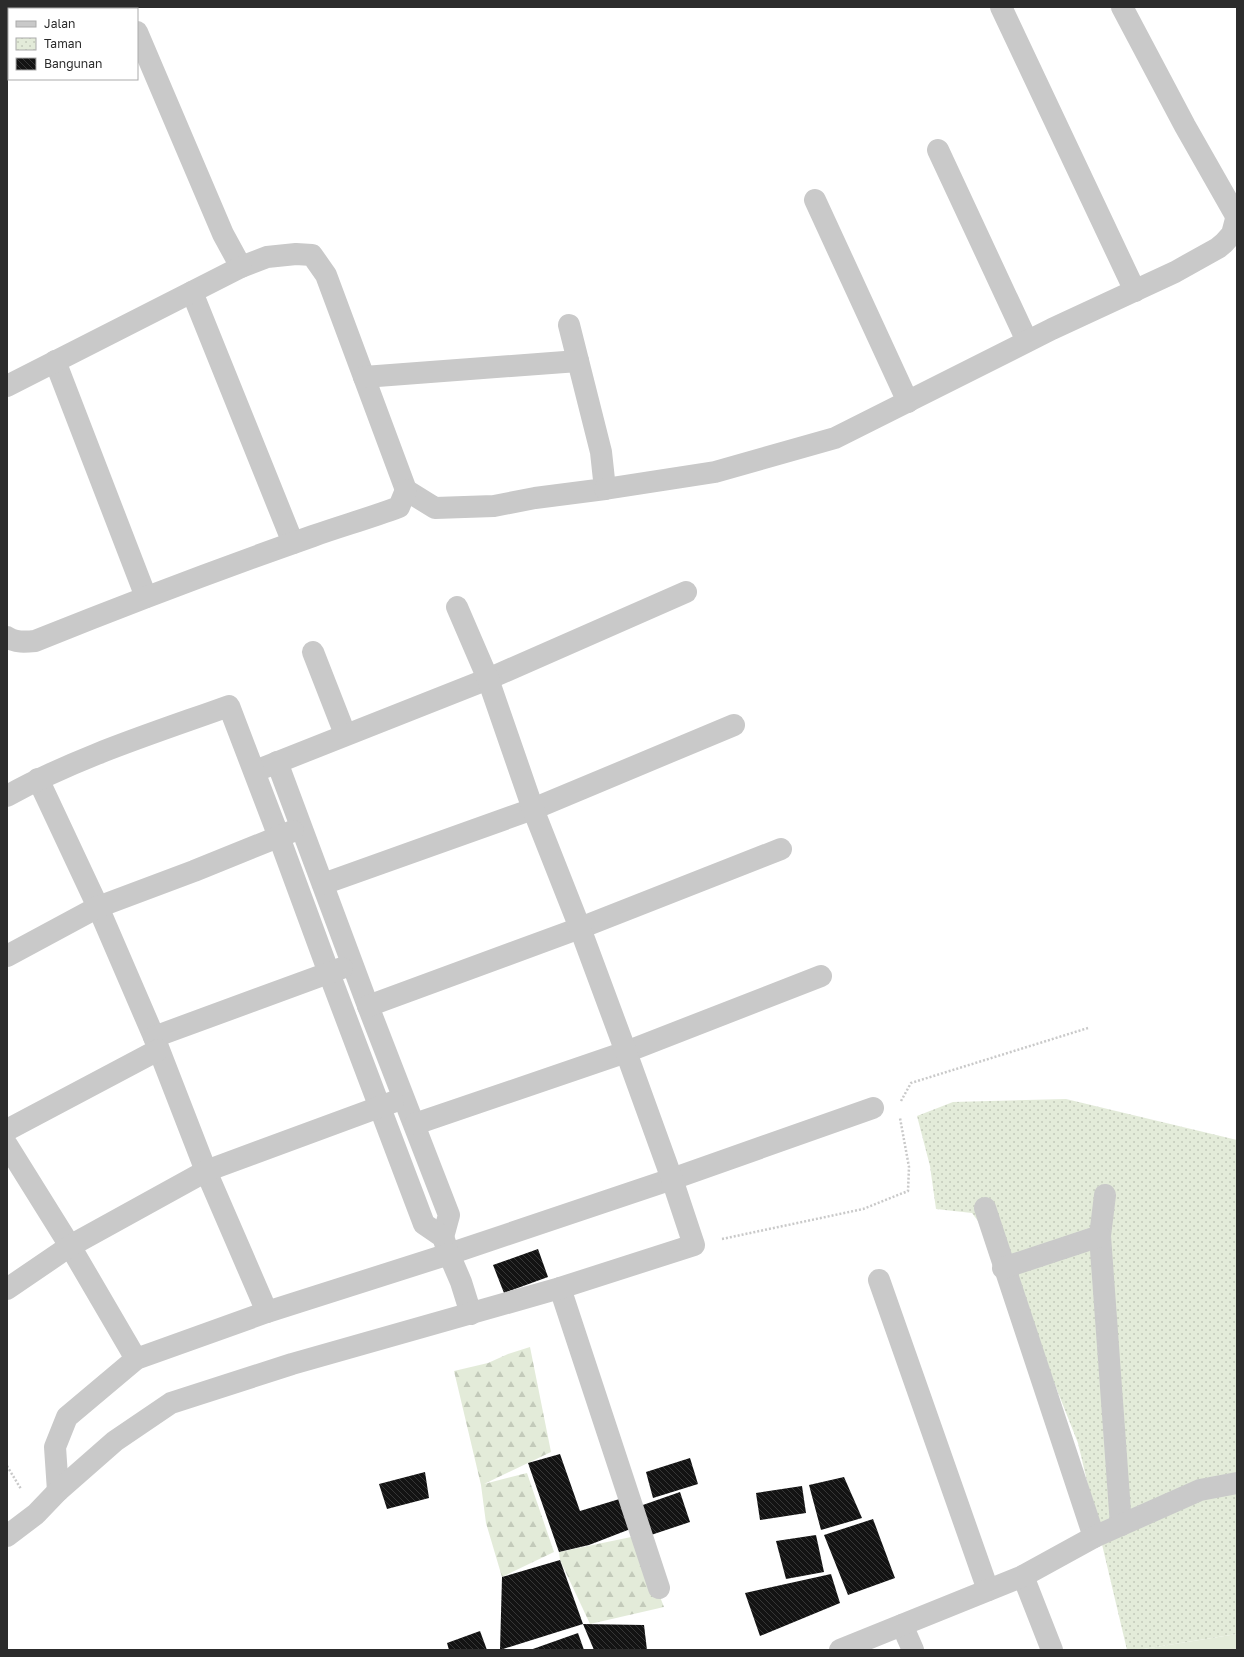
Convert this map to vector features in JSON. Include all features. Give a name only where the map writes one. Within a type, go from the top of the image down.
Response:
[{"type":"street","points":[[1001,7],[1135,291]]},
{"type":"street","points":[[7,386],[242,267],[268,257],[296,254],[312,255],[326,275],[406,490],[435,508],[494,506],[535,498],[716,472],[835,438],[1027,341],[1175,272],[1218,248],[1232,234],[1236,220],[1235,214],[1122,7]]},
{"type":"street","points":[[138,34],[223,234],[242,267]]},
{"type":"street","points":[[938,150],[1027,341]]},
{"type":"street","points":[[815,200],[908,402]]},
{"type":"street","points":[[192,292],[293,544]]},
{"type":"street","points":[[569,325],[601,452],[605,489]]},
{"type":"street","points":[[55,361],[146,597]]},
{"type":"street","points":[[364,376],[578,361]]},
{"type":"street","points":[[7,637],[10,640],[20,642],[35,641],[146,597],[399,507],[406,490]]},
{"type":"street","points":[[254,771],[488,679],[686,592]]},
{"type":"street","points":[[7,1536],[36,1514],[58,1491],[115,1441],[171,1403],[292,1364],[560,1288],[694,1245],[626,1052],[580,928],[533,809],[488,679],[457,607]]},
{"type":"street","points":[[313,652],[345,734]]},
{"type":"street","points":[[7,796],[38,779],[113,748],[229,706],[280,837],[329,973],[424,1224],[446,1245],[461,1282],[471,1314]]},
{"type":"street","points":[[322,884],[533,809],[734,725]]},
{"type":"street","points":[[277,762],[368,1006],[405,1097],[449,1215],[446,1245]]},
{"type":"street","points":[[38,779],[98,907],[156,1043],[206,1171],[267,1312]]},
{"type":"street","points":[[7,956],[98,907],[302,828]]},
{"type":"street","points":[[368,1006],[580,928],[781,849]]},
{"type":"street","points":[[7,1130],[156,1043],[329,973],[353,965]]},
{"type":"street","points":[[415,1124],[626,1052],[822,976]]},
{"type":"street","points":[[7,1289],[70,1246],[206,1171],[405,1097]]},
{"type":"street","points":[[58,1491],[56,1447],[67,1417],[136,1359],[446,1245],[672,1179],[873,1108]]},
{"type":"street","points":[[7,1145],[70,1246],[136,1359]]},
{"type":"street","points":[[1105,1195],[1100,1236],[1121,1525]]},
{"type":"street","points":[[985,1208],[1003,1268],[1094,1537]]},
{"type":"street","points":[[1003,1268],[1100,1236]]},
{"type":"street","points":[[879,1280],[988,1590]]},
{"type":"street","points":[[560,1288],[659,1588]]},
{"type":"street","points":[[840,1650],[1023,1576],[1094,1537],[1200,1490],[1237,1484]]},
{"type":"street","points":[[1023,1576],[1052,1650]]},
{"type":"street","points":[[902,1625],[913,1650]]},
{"type":"path","points":[[900,1107],[902,1099],[911,1083],[1088,1028]]},
{"type":"path","points":[[694,1245],[863,1209],[908,1191],[909,1167],[899,1115]]},
{"type":"green space","points":[[1066,1099],[1237,1140],[1237,1634],[1137,1650],[1127,1650],[1078,1443],[1004,1256],[972,1213],[936,1209],[930,1166],[917,1116],[953,1102]]},
{"type":"green space","points":[[530,1347],[551,1452],[484,1484],[527,1473],[554,1552],[502,1577],[486,1523],[481,1485],[454,1371],[488,1363],[508,1354]]},
{"type":"green space","points":[[636,1536],[664,1607],[590,1624],[560,1560],[559,1552]]},
{"type":"green space","points":[[1237,1634],[1237,1650],[1137,1650]]},
{"type":"building","points":[[538,1249],[548,1277],[504,1293],[493,1265]]},
{"type":"building","points":[[560,1454],[580,1511],[626,1497],[633,1528],[589,1545],[559,1552],[528,1463]]},
{"type":"building","points":[[690,1458],[698,1484],[653,1498],[646,1472]]},
{"type":"building","points":[[425,1472],[429,1498],[387,1509],[379,1484]]},
{"type":"building","points":[[844,1477],[862,1518],[821,1530],[809,1485]]},
{"type":"building","points":[[802,1486],[806,1513],[760,1520],[756,1493]]},
{"type":"building","points":[[680,1492],[690,1522],[651,1535],[640,1506]]},
{"type":"building","points":[[873,1519],[895,1578],[848,1595],[824,1535]]},
{"type":"building","points":[[816,1535],[824,1572],[786,1579],[776,1541]]},
{"type":"building","points":[[560,1560],[583,1624],[500,1650],[502,1577]]},
{"type":"building","points":[[831,1574],[840,1603],[760,1636],[745,1593]]},
{"type":"building","points":[[583,1624],[644,1625],[647,1650],[594,1650]]},
{"type":"building","points":[[480,1631],[487,1650],[449,1650],[447,1643]]},
{"type":"building","points":[[578,1633],[584,1650],[530,1650]]}]
